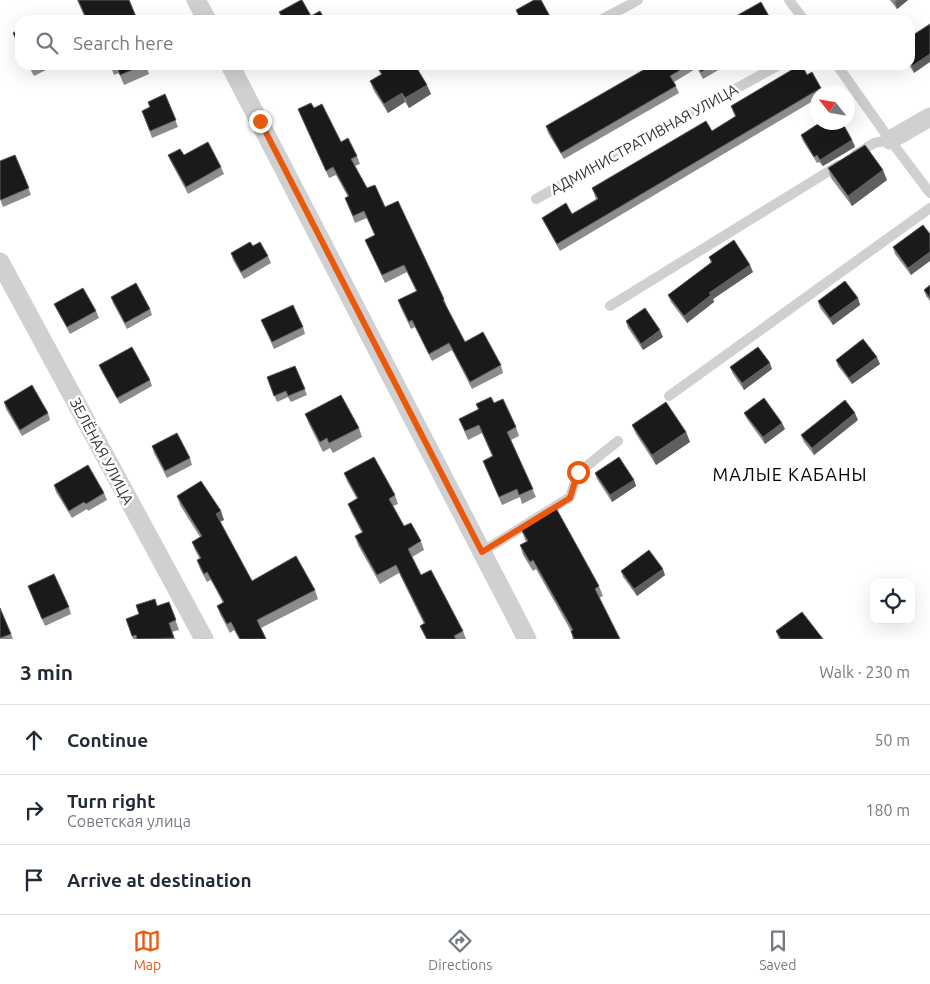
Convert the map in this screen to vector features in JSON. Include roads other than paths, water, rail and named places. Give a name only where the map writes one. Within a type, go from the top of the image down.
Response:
[{"type":"street","points":[[196,0],[204,15]]},
{"type":"street","points":[[233,70],[527,639]]},
{"type":"street","points":[[890,140],[930,117]]},
{"type":"street","name":"ЗЕЛЁНАЯ УЛИЦА","points":[[0,262],[204,639]]},
{"type":"lane","points":[[610,15],[638,0]]},
{"type":"lane","points":[[789,0],[800,15]]},
{"type":"lane","name":"АДМИНИСТРАТИВНАЯ УЛИЦА","points":[[536,199],[770,70]]},
{"type":"lane","points":[[841,70],[930,193]]},
{"type":"lane","points":[[610,306],[874,143],[890,140]]},
{"type":"lane","points":[[669,396],[930,208]]},
{"type":"lane","points":[[482,552],[570,498],[578,472],[618,441]]},
{"type":"district","name":"МАЛЫЕ КАБАНЫ","points":[[790,474]]}]
